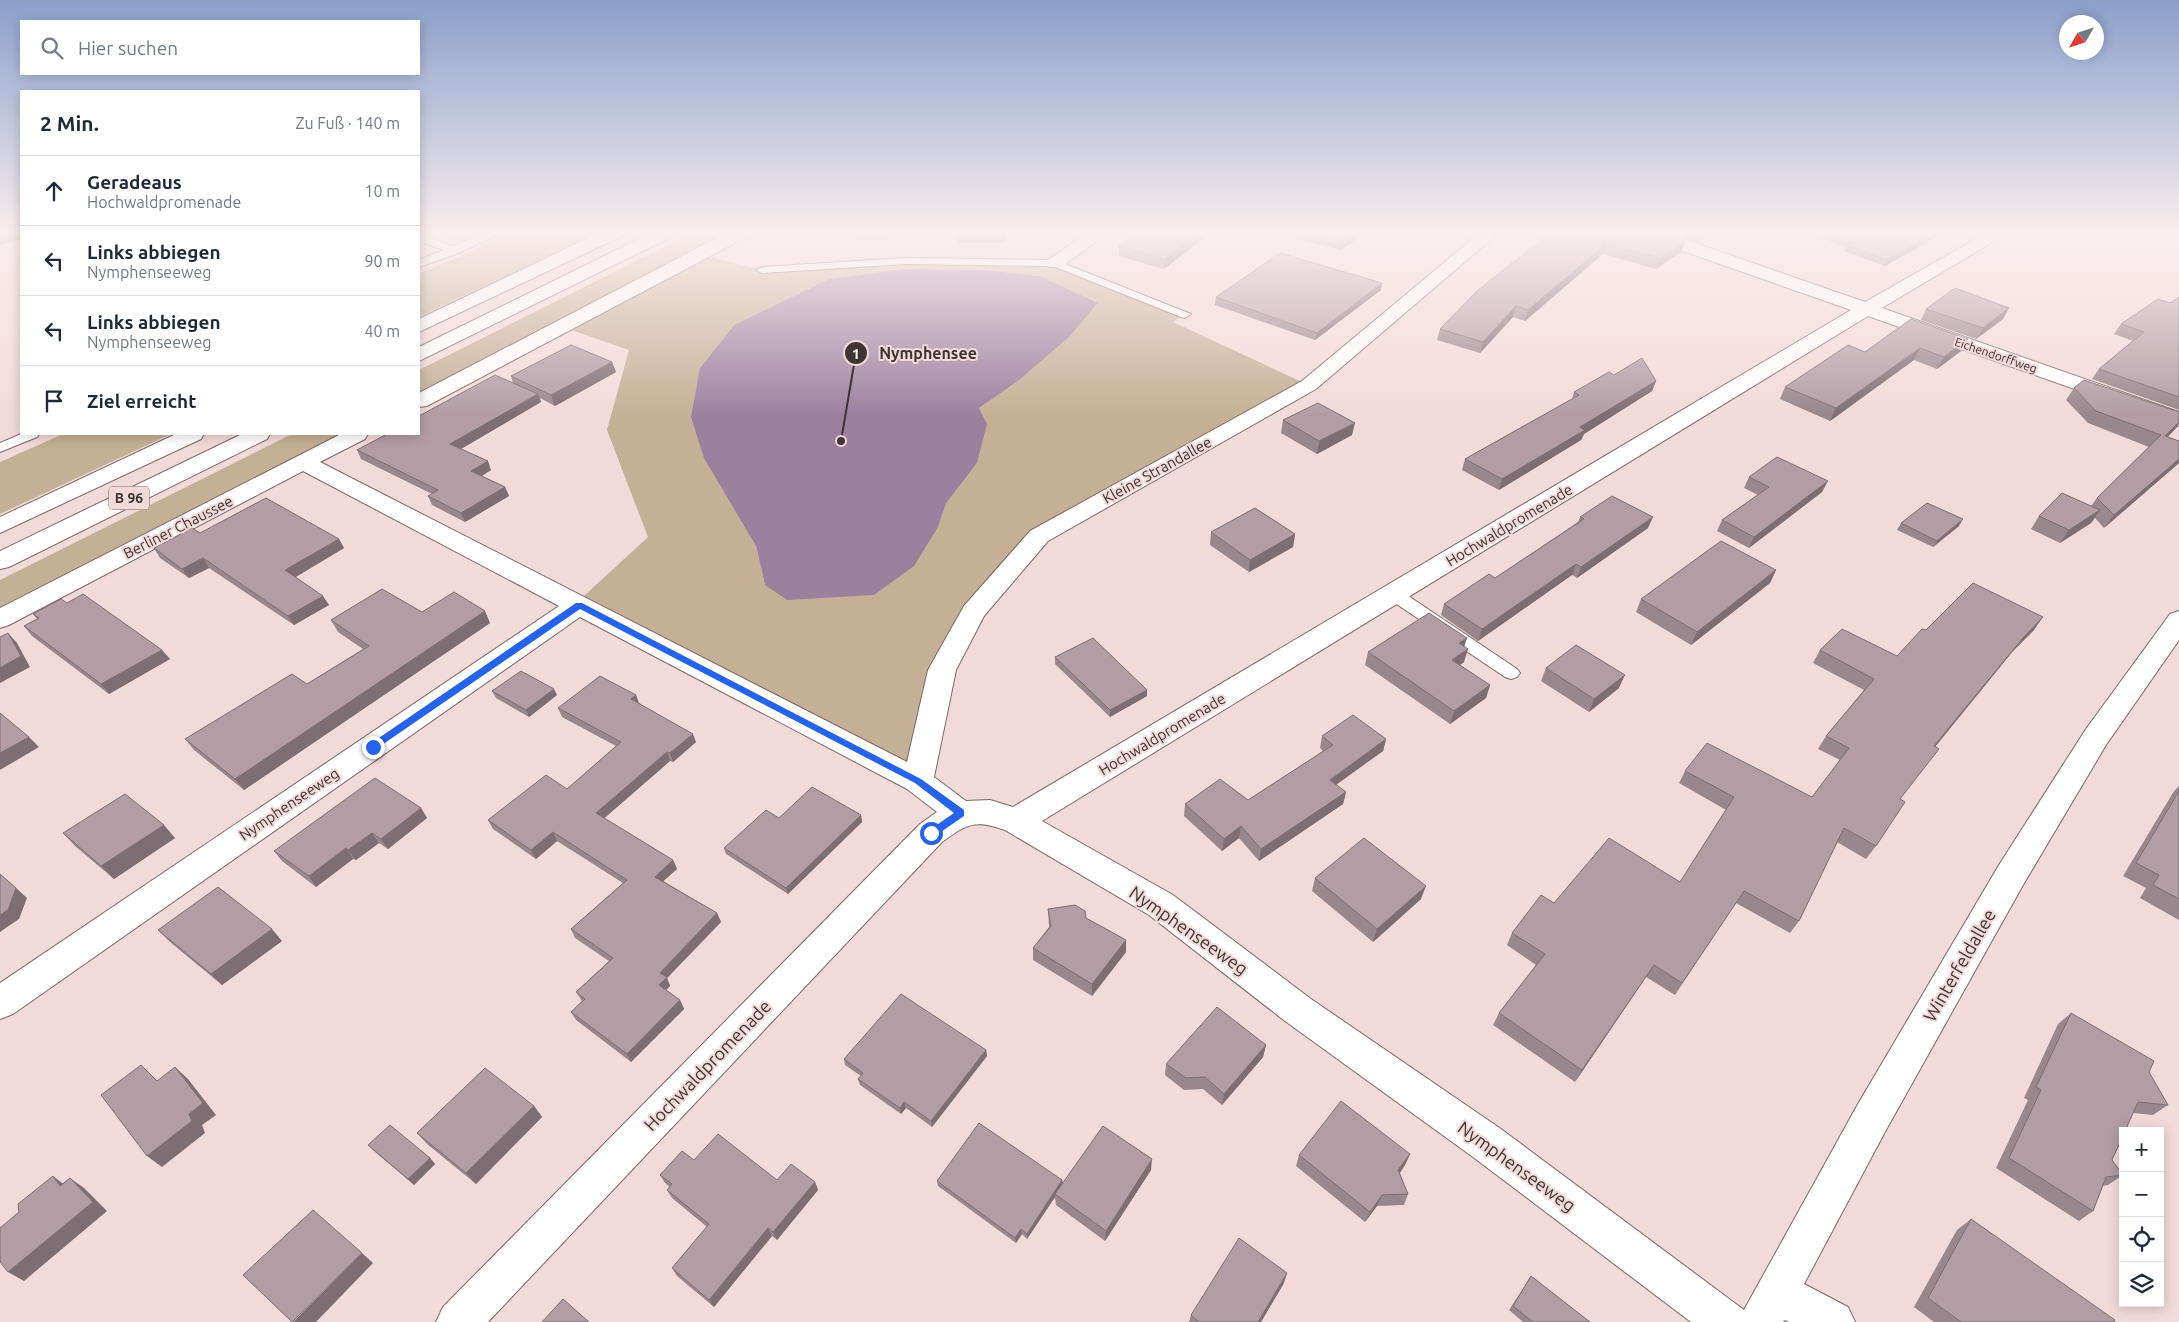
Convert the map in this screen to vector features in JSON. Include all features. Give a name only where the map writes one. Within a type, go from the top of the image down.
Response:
[{"type":"street","points":[[420,326],[489,293]]},
{"type":"street","points":[[420,355],[545,293]]},
{"type":"street","points":[[420,400],[626,293]]},
{"type":"street","name":"Kleine Strandallee","points":[[918,781],[942,670],[973,612],[1039,536],[1309,386],[1420,293]]},
{"type":"street","name":"Eichendorffweg","points":[[1820,293],[2179,419]]},
{"type":"street","name":"Hochwaldpromenade","points":[[1016,821],[1895,293]]},
{"type":"street","name":"B 96","points":[[0,526],[191,435]]},
{"type":"street","name":"B 96","points":[[0,561],[257,435]]},
{"type":"street","name":"Berliner Chaussee","points":[[0,619],[355,435]]},
{"type":"street","points":[[302,462],[918,781],[960,813]]},
{"type":"street","name":"Nymphenseeweg","points":[[0,1003],[579,605]]},
{"type":"street","name":"Winterfeldallee","points":[[1768,1307],[2011,875],[2096,738],[2179,620]]},
{"type":"street","name":"Nymphenseeweg","points":[[960,813],[990,812],[1016,821],[1161,905],[1298,1010],[1487,1142],[1727,1322]]},
{"type":"street","name":"Hochwaldpromenade","points":[[458,1322],[931,833],[960,813]]},
{"type":"street","points":[[1768,1307],[1833,1322]]},
{"type":"lane","points":[[1131,293],[1185,314]]},
{"type":"lane","points":[[0,448],[30,435]]},
{"type":"lane","points":[[1395,595],[1510,672]]},
{"type":"shaded area","points":[[420,293],[470,293],[420,317]]},
{"type":"shaded area","points":[[573,293],[613,293],[420,392],[420,369]]},
{"type":"shaded area","points":[[637,293],[801,293],[734,325],[700,368],[756,546],[765,585],[938,527],[945,503],[977,463],[978,408],[1042,360],[1098,303],[1076,293],[1131,293],[1185,314],[1173,322],[1304,383],[1035,532],[965,611],[915,773],[584,596],[648,537],[607,430],[629,350],[568,329]]},
{"type":"shaded area","points":[[801,293],[1076,293],[1098,303],[1069,337],[1019,380],[979,408],[987,424],[977,463],[946,503],[938,527],[914,566],[874,595],[787,600],[765,585],[756,546],[704,458],[691,417],[700,368],[734,325]]},
{"type":"shaded area","points":[[61,435],[169,435],[0,514],[0,462]]},
{"type":"shaded area","points":[[290,435],[338,435],[0,609],[0,580]]},
{"type":"building","points":[[1222,293],[1369,293],[1317,333],[1216,297]]},
{"type":"building","points":[[1475,293],[1548,293],[1528,310],[1516,306],[1483,342],[1440,329]]},
{"type":"building","points":[[1949,293],[1968,293],[2009,308],[1983,328],[1926,309]]},
{"type":"building","points":[[2179,297],[2179,397],[2099,369],[2144,332],[2121,324],[2158,299],[2170,303]]},
{"type":"building","points":[[1911,319],[1968,339],[1944,357],[1920,348],[1836,408],[1785,387],[1848,345],[1865,352]]},
{"type":"building","points":[[571,345],[612,362],[551,395],[511,376]]},
{"type":"building","points":[[1642,358],[1656,381],[1580,427],[1585,430],[1502,479],[1465,459],[1579,395],[1574,392],[1609,372],[1614,375]]},
{"type":"building","points":[[495,375],[538,394],[450,444],[488,461],[471,471],[505,487],[461,513],[428,496],[438,490],[357,450],[385,435],[420,435],[420,415]]},
{"type":"building","points":[[2084,380],[2179,412],[2179,422],[2165,436],[2179,441],[2179,459],[2114,515],[2097,498],[2161,435],[2096,411],[2074,388]]},
{"type":"building","points":[[1318,403],[1355,423],[1319,441],[1283,420]]},
{"type":"building","points":[[1777,457],[1828,481],[1754,537],[1722,520],[1769,487],[1749,477]]},
{"type":"building","points":[[2062,493],[2100,510],[2069,530],[2039,516]]},
{"type":"building","points":[[1612,496],[1653,517],[1581,567],[1576,564],[1482,629],[1444,604],[1489,574],[1495,578],[1584,519],[1580,517]]},
{"type":"building","points":[[266,498],[339,539],[285,570],[323,596],[288,616],[203,558],[182,569],[154,548],[192,528],[200,533]]},
{"type":"building","points":[[1927,503],[1963,519],[1937,541],[1901,523]]},
{"type":"building","points":[[1255,508],[1295,534],[1250,560],[1211,532]]},
{"type":"building","points":[[1721,541],[1776,570],[1697,632],[1641,599]]},
{"type":"building","points":[[1973,583],[2043,617],[2022,639],[1934,746],[1939,749],[1900,799],[1905,802],[1876,846],[1844,828],[1799,921],[1744,891],[1682,983],[1654,965],[1582,1070],[1499,1013],[1545,954],[1512,933],[1541,895],[1554,903],[1609,838],[1680,882],[1734,797],[1685,771],[1707,743],[1812,797],[1849,748],[1826,736],[1874,679],[1820,650],[1842,629],[1897,656],[1922,629],[1926,630]]},
{"type":"building","points":[[382,589],[422,612],[454,592],[485,611],[235,779],[185,739],[292,674],[307,684],[369,646],[331,620]]},
{"type":"building","points":[[83,594],[162,650],[101,684],[24,626],[39,618],[33,614],[61,599],[67,603]]},
{"type":"building","points":[[1429,613],[1467,638],[1459,643],[1468,649],[1452,660],[1490,685],[1454,711],[1368,652]]},
{"type":"building","points":[[8,633],[21,656],[0,668],[0,637]]},
{"type":"building","points":[[1093,638],[1147,690],[1110,710],[1055,657]]},
{"type":"building","points":[[1576,645],[1625,675],[1594,699],[1546,668]]},
{"type":"building","points":[[521,671],[554,689],[526,710],[492,691]]},
{"type":"building","points":[[600,676],[636,695],[631,699],[693,734],[670,753],[667,752],[596,813],[673,860],[655,877],[717,913],[660,973],[667,977],[659,985],[680,1000],[627,1054],[571,1012],[585,999],[576,992],[613,958],[571,929],[627,880],[553,832],[531,850],[488,820],[546,775],[567,789],[621,742],[558,708]]},
{"type":"building","points":[[0,713],[29,737],[0,753]]},
{"type":"building","points":[[1353,715],[1386,739],[1330,780],[1346,792],[1261,849],[1241,826],[1224,839],[1185,804],[1220,779],[1248,800],[1333,745],[1322,736]]},
{"type":"building","points":[[375,778],[421,808],[381,839],[372,833],[348,850],[346,848],[309,876],[274,851]]},
{"type":"building","points":[[812,787],[861,815],[786,888],[724,848],[766,810],[779,818]]},
{"type":"building","points":[[2179,791],[2179,899],[2153,885],[2159,875],[2136,863]]},
{"type":"building","points":[[125,794],[164,825],[101,866],[63,833]]},
{"type":"building","points":[[1364,838],[1426,886],[1377,929],[1315,878]]},
{"type":"building","points":[[0,874],[16,888],[8,910],[0,915]]},
{"type":"building","points":[[218,887],[272,929],[211,974],[158,930]]},
{"type":"building","points":[[1075,905],[1085,911],[1086,918],[1126,940],[1092,984],[1033,948],[1051,926],[1048,909]]},
{"type":"building","points":[[901,994],[986,1050],[931,1121],[904,1102],[900,1108],[858,1079],[863,1073],[844,1059]]},
{"type":"building","points":[[1217,1007],[1266,1045],[1224,1094],[1205,1077],[1186,1078],[1166,1064]]},
{"type":"building","points":[[2071,1013],[2154,1061],[2149,1072],[2168,1105],[2138,1102],[2127,1127],[2119,1127],[2119,1145],[2112,1160],[2119,1170],[2119,1175],[2106,1177],[2093,1211],[2009,1158],[2041,1090],[2036,1087]]},
{"type":"building","points":[[141,1065],[157,1081],[175,1067],[203,1103],[189,1114],[192,1121],[147,1156],[101,1095]]},
{"type":"building","points":[[485,1068],[534,1106],[466,1173],[417,1133]]},
{"type":"building","points":[[1341,1101],[1410,1154],[1398,1170],[1408,1194],[1382,1195],[1370,1212],[1299,1155]]},
{"type":"building","points":[[979,1123],[1062,1180],[1027,1234],[1021,1229],[1015,1238],[937,1181]]},
{"type":"building","points":[[390,1125],[430,1158],[408,1179],[368,1145]]},
{"type":"building","points":[[1103,1126],[1152,1159],[1106,1231],[1055,1194]]},
{"type":"building","points":[[718,1134],[777,1180],[791,1164],[815,1182],[773,1232],[768,1228],[709,1300],[672,1268],[709,1224],[667,1190],[672,1184],[660,1175],[682,1151],[694,1160]]},
{"type":"building","points":[[53,1176],[60,1186],[70,1178],[93,1202],[8,1272],[0,1262],[0,1228],[19,1212],[18,1204]]},
{"type":"building","points":[[313,1210],[362,1253],[292,1322],[243,1275]]},
{"type":"building","points":[[1971,1219],[2115,1320],[2114,1322],[1961,1322],[1928,1298]]},
{"type":"building","points":[[1239,1238],[1287,1273],[1258,1322],[1199,1322],[1191,1315]]},
{"type":"building","points":[[1531,1276],[1590,1322],[1533,1322],[1513,1306]]},
{"type":"building","points":[[563,1299],[589,1322],[542,1322]]},
{"type":"place","name":"Nymphensee","points":[[841,441]]},
{"type":"route","points":[[373,747],[579,605],[918,781],[960,813],[931,833]]}]
